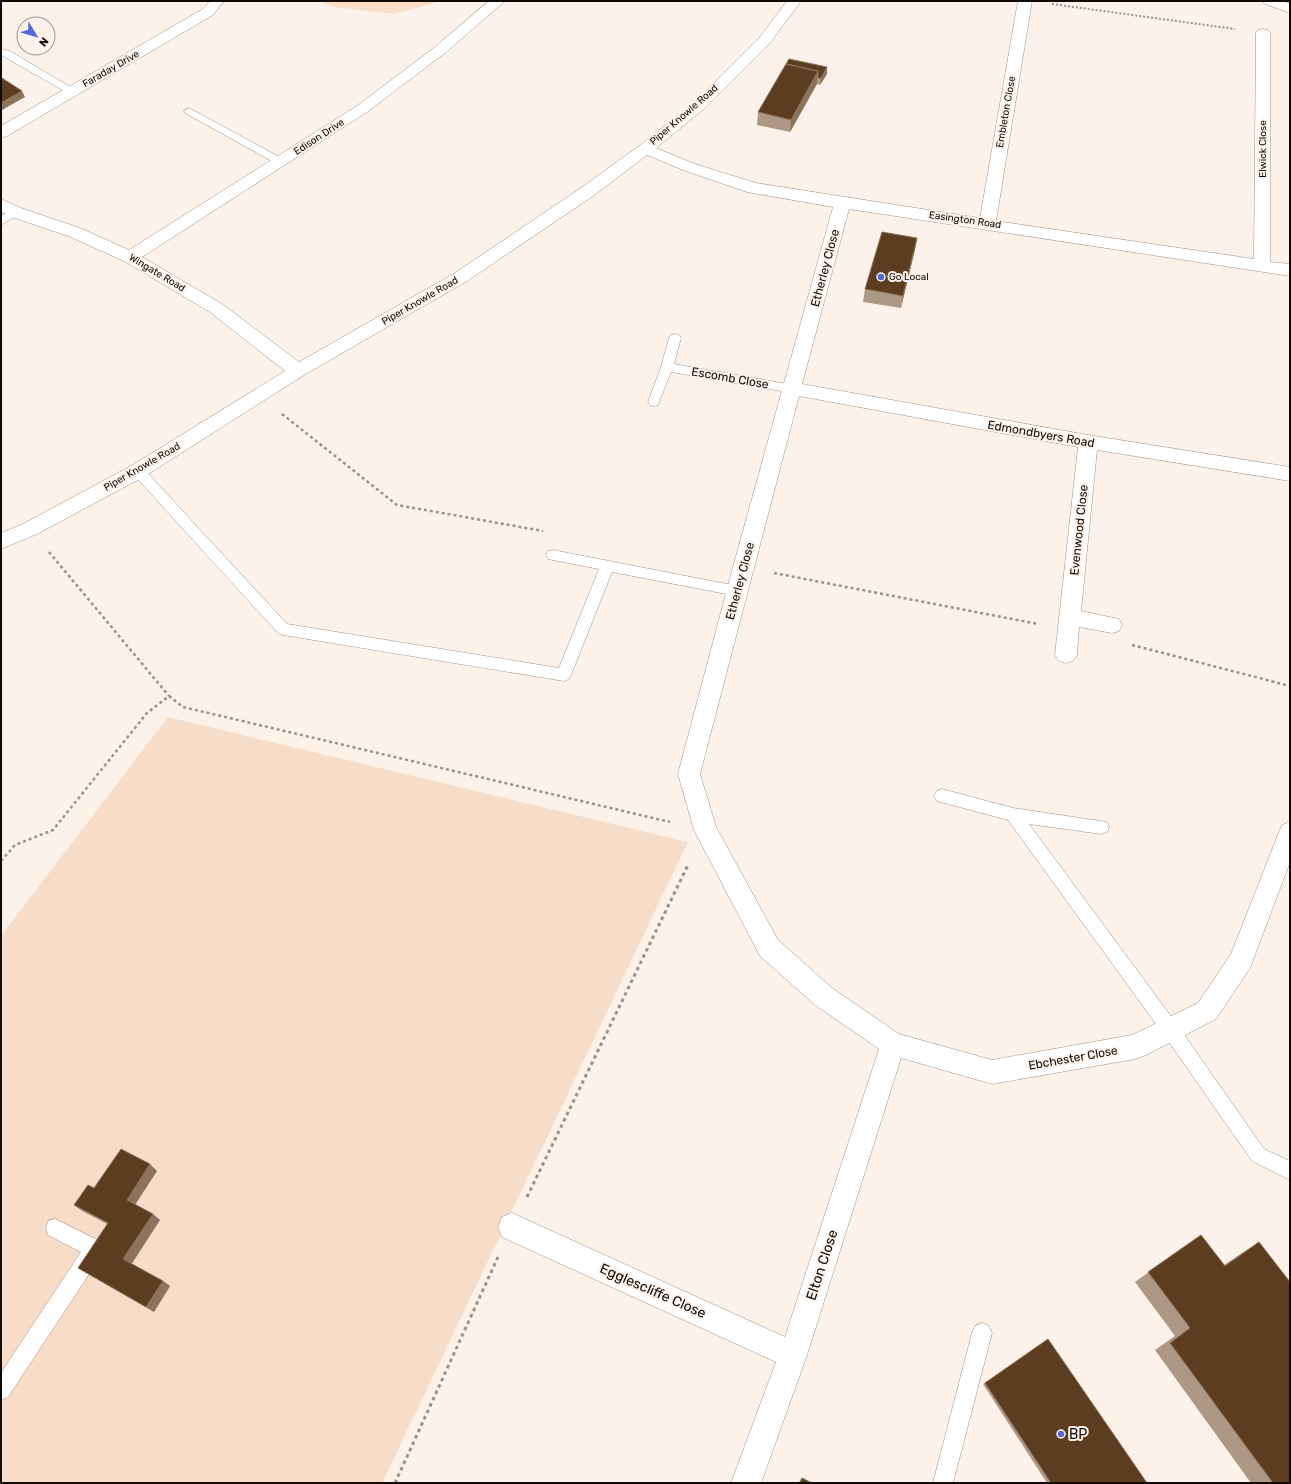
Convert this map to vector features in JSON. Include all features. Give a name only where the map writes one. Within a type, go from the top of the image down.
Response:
[{"type":"street","name":"Faraday Drive","points":[[1,133],[208,12],[217,1]]},
{"type":"street","name":"Edison Drive","points":[[130,257],[362,109],[440,50],[498,1]]},
{"type":"street","name":"Piper Knowle Road","points":[[1,541],[30,529],[138,471],[258,395],[461,277],[587,192],[645,149],[700,105],[765,40],[794,1]]},
{"type":"street","name":"Embleton Close","points":[[987,223],[1025,1]]},
{"type":"street","points":[[1270,1],[1289,6]]},
{"type":"street","name":"Elwick Close","points":[[1262,266],[1264,33]]},
{"type":"street","name":"Easington Road","points":[[645,149],[689,167],[753,188],[842,203],[987,223],[1290,270]]},
{"type":"street","name":"Etherley Close","points":[[769,948],[705,830],[689,774],[842,203]]},
{"type":"street","name":"Wingate Road","points":[[6,212],[74,232],[130,257],[216,308],[298,371]]},
{"type":"street","name":"Edmondbyers Road","points":[[793,389],[1088,442],[1290,474]]},
{"type":"street","name":"Evenwood Close","points":[[1066,655],[1088,442]]},
{"type":"street","points":[[1069,624],[1112,625]]},
{"type":"street","name":"Ebchester Close","points":[[769,948],[823,996],[893,1044],[992,1072],[1135,1047],[1207,1011],[1241,960],[1290,832]]},
{"type":"street","name":"Elton Close","points":[[746,1483],[793,1355],[893,1044]]},
{"type":"street","name":"Egglescliffe Close","points":[[512,1227],[793,1355]]},
{"type":"lane","points":[[1,52],[6,53],[72,91]]},
{"type":"lane","points":[[189,111],[281,162]]},
{"type":"lane","points":[[654,402],[675,338]]},
{"type":"lane","name":"Escomb Close","points":[[666,367],[793,389]]},
{"type":"lane","points":[[138,471],[283,629],[564,675],[607,566]]},
{"type":"lane","points":[[553,555],[738,591]]},
{"type":"lane","points":[[942,796],[1013,815],[1101,826]]},
{"type":"lane","points":[[1013,815],[1170,1029],[1258,1155],[1290,1171]]},
{"type":"lane","points":[[1,1390],[94,1249],[55,1228]]},
{"type":"lane","points":[[943,1483],[982,1333]]},
{"type":"path","points":[[1047,3],[1264,33]]},
{"type":"path","points":[[258,395],[397,505],[556,533],[553,555]]},
{"type":"path","points":[[30,529],[169,696],[183,707],[705,830],[512,1227],[395,1483]]},
{"type":"path","points":[[744,567],[1069,624]]},
{"type":"path","points":[[1112,625],[1115,640],[1290,686]]},
{"type":"path","points":[[1,861],[15,845],[53,830],[147,713],[169,696]]},
{"type":"shaded area","points":[[320,1],[441,1],[394,14],[334,7]]},
{"type":"shaded area","points":[[168,717],[688,842],[382,1483],[1,1483],[1,936]]},
{"type":"building","points":[[789,59],[827,67],[821,78],[818,78],[818,71],[786,64]]},
{"type":"building","points":[[786,64],[818,71],[791,120],[758,112]]},
{"type":"building","points":[[2,78],[22,91],[1,103],[1,79]]},
{"type":"building","points":[[882,232],[917,238],[903,296],[865,289]]},
{"type":"building","points":[[121,1149],[150,1164],[127,1200],[153,1214],[123,1259],[163,1281],[146,1307],[78,1268],[108,1223],[74,1205],[88,1185],[94,1188]]},
{"type":"building","points":[[1201,1235],[1225,1266],[1259,1242],[1290,1282],[1290,1483],[1273,1483],[1170,1343],[1190,1328],[1148,1272]]},
{"type":"building","name":"BP","points":[[1048,1339],[1147,1483],[1051,1483],[985,1383]]},
{"type":"building","points":[[802,1478],[812,1483],[800,1483]]},
{"type":"place","name":"Go Local","points":[[881,277]]},
{"type":"place","name":"BP","points":[[1061,1434]]}]
